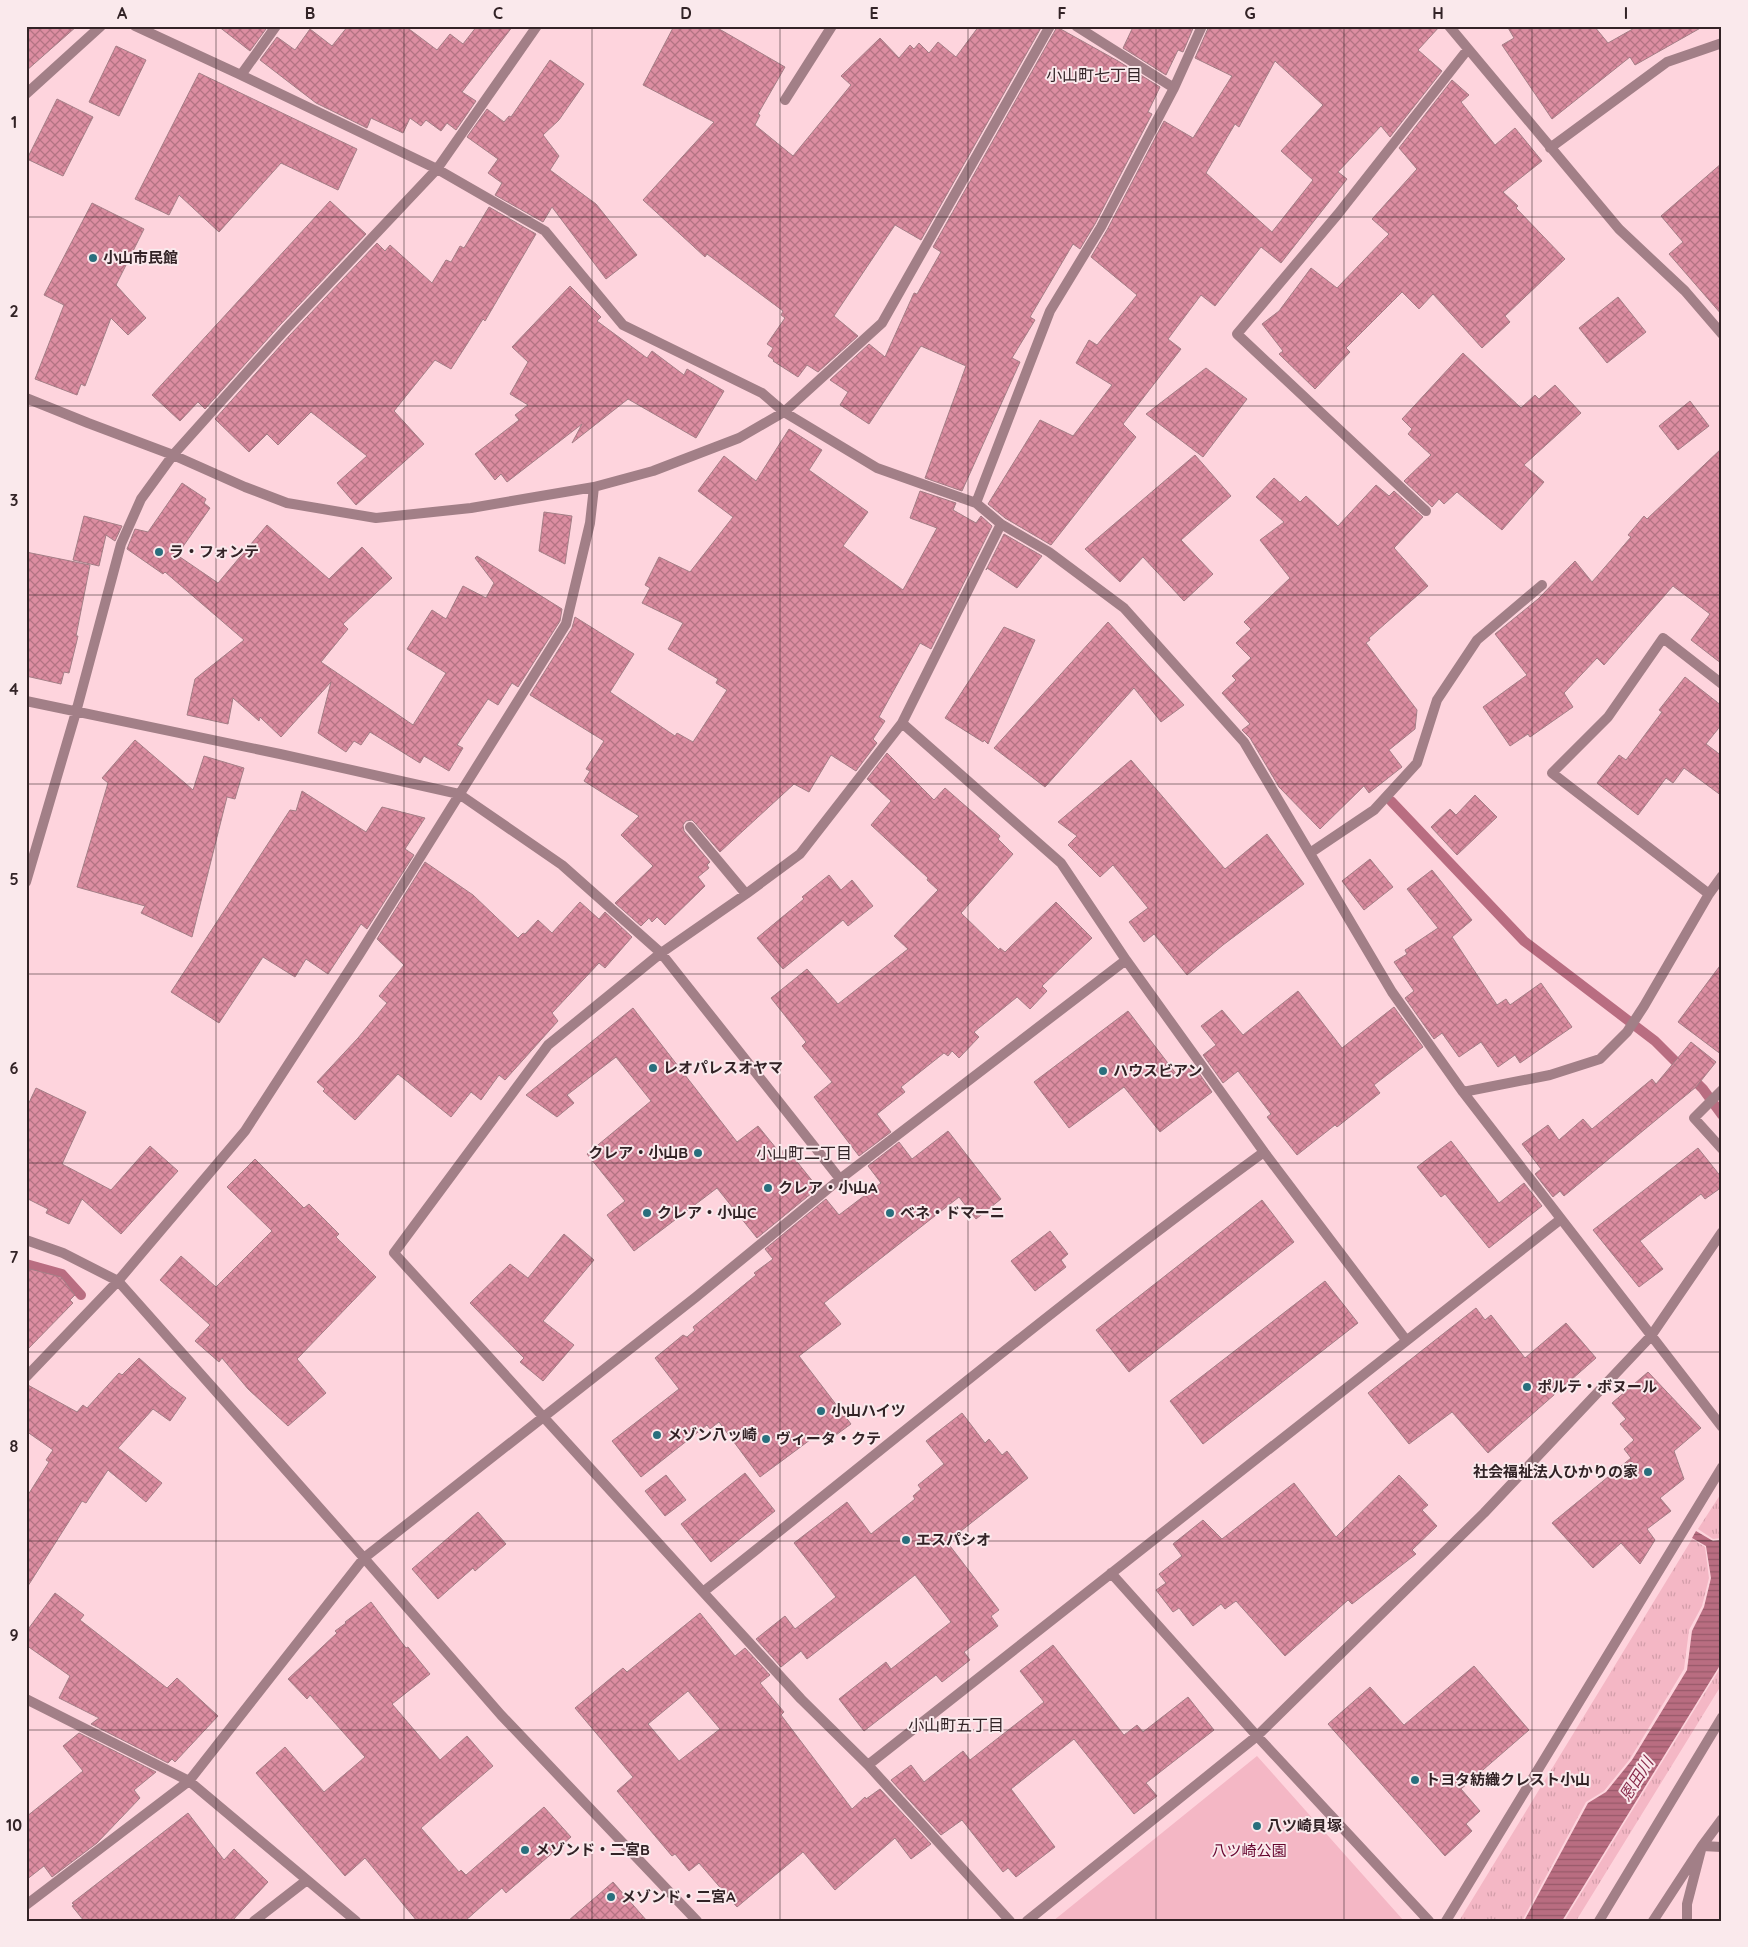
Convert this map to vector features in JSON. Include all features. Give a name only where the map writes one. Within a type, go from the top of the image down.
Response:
[{"type":"street","points":[[26,94],[101,26]]},
{"type":"street","points":[[134,26],[437,169],[545,231],[623,325],[762,393],[784,412],[877,468],[976,503],[1001,524],[1049,552],[1124,608],[1244,742],[1392,992],[1464,1092],[1722,1427]]},
{"type":"street","points":[[241,75],[276,26]]},
{"type":"street","points":[[26,882],[76,712],[121,544],[141,499],[173,455],[285,330],[437,169],[537,26]]},
{"type":"street","points":[[786,100],[832,26]]},
{"type":"street","points":[[26,398],[173,455],[245,487],[287,503],[376,518],[471,508],[594,487],[653,471],[739,438],[784,412],[882,323],[1050,26]]},
{"type":"street","points":[[1076,26],[1174,88]]},
{"type":"street","points":[[976,503],[1050,311],[1101,227],[1174,88],[1202,26]]},
{"type":"street","points":[[1449,26],[1619,229],[1684,290],[1722,334]]},
{"type":"street","points":[[1550,148],[1667,62],[1722,43]]},
{"type":"street","points":[[1426,511],[1237,334],[1338,214],[1468,49]]},
{"type":"street","points":[[26,1377],[118,1281],[245,1131],[566,624],[590,523],[594,487]]},
{"type":"street","points":[[1001,524],[902,723],[800,854],[746,894],[661,952],[548,1045],[394,1253],[801,1699],[868,1765],[1010,1921]]},
{"type":"street","points":[[1310,853],[1374,810],[1417,763],[1437,700],[1477,640],[1542,585]]},
{"type":"street","points":[[1709,894],[1552,773],[1608,717],[1663,638],[1722,684]]},
{"type":"street","points":[[26,701],[459,794],[562,865],[661,952],[840,1180]]},
{"type":"street","points":[[902,723],[1061,863],[1126,960],[1264,1152],[1406,1340]]},
{"type":"street","points":[[690,827],[746,894]]},
{"type":"street","points":[[1464,1092],[1550,1075],[1600,1059],[1627,1032],[1709,894],[1722,876]]},
{"type":"street","points":[[26,1906],[189,1781],[364,1558],[696,1297],[840,1180],[1126,960]]},
{"type":"street","points":[[1722,1090],[1694,1118],[1722,1149]]},
{"type":"street","points":[[703,1592],[1180,1212],[1264,1152]]},
{"type":"street","points":[[868,1765],[1561,1219]]},
{"type":"street","points":[[1028,1921],[1257,1736],[1484,1513],[1651,1336],[1722,1232]]},
{"type":"street","points":[[26,1240],[64,1253],[118,1281],[364,1558],[501,1716],[697,1921]]},
{"type":"street","points":[[1446,1921],[1722,1467]]},
{"type":"street","points":[[1111,1573],[1257,1736],[1429,1921]]},
{"type":"street","points":[[26,1699],[189,1781],[356,1921]]},
{"type":"street","points":[[1599,1921],[1722,1716]]},
{"type":"street","points":[[1653,1921],[1722,1819]]},
{"type":"street","points":[[1702,1846],[1722,1846]]},
{"type":"street","points":[[1687,1921],[1686,1904],[1702,1846]]},
{"type":"street","points":[[254,1921],[307,1880]]},
{"type":"green space","points":[[1722,1492],[1722,1538],[1713,1539],[1698,1529]]},
{"type":"green space","points":[[1692,1539],[1705,1547],[1709,1578],[1702,1606],[1689,1630],[1684,1669],[1630,1759],[1604,1791],[1586,1802],[1522,1921],[1459,1921]]},
{"type":"green space","points":[[1722,1665],[1722,1684],[1576,1921],[1564,1921]]},
{"type":"green space","name":"八ツ崎公園","points":[[1257,1756],[1404,1921],[1053,1921]]},
{"type":"water","name":"恩田川","points":[[1696,1531],[1713,1541],[1722,1540],[1722,1662],[1562,1921],[1524,1921],[1588,1803],[1606,1792],[1632,1760],[1687,1670],[1692,1631],[1704,1607],[1711,1578],[1706,1546],[1692,1538]]},
{"type":"building","points":[[26,26],[77,26],[26,71]]},
{"type":"building","points":[[218,26],[262,26],[266,29],[250,51]]},
{"type":"building","points":[[348,26],[405,26],[437,50],[450,34],[463,44],[477,26],[513,26],[462,92],[476,101],[456,130],[447,123],[441,131],[426,120],[421,126],[410,118],[403,133],[371,118],[367,128],[316,103],[260,60],[277,37],[295,50],[310,29],[332,46]]},
{"type":"building","points":[[674,26],[714,26],[785,67],[758,114],[760,115],[755,125],[793,156],[851,85],[841,76],[880,38],[899,58],[910,45],[914,49],[919,43],[929,53],[938,42],[956,57],[979,26],[1042,26],[921,240],[895,225],[834,316],[858,336],[818,372],[807,365],[798,377],[773,361],[768,356],[773,348],[767,344],[785,318],[781,315],[783,311],[707,254],[705,257],[643,200],[714,122],[643,85]]},
{"type":"building","points":[[1131,26],[1194,26],[1183,52],[1178,50],[1166,75],[1123,48],[1133,27]]},
{"type":"building","points":[[1209,26],[1440,26],[1418,50],[1442,71],[1390,137],[1381,126],[1338,172],[1347,179],[1281,263],[1261,247],[1215,306],[1201,295],[1168,339],[1181,349],[1123,424],[1136,437],[1051,545],[1005,518],[988,504],[1040,420],[1073,436],[1112,385],[1076,363],[1089,340],[1097,345],[1137,295],[1091,257],[1164,121],[1193,138],[1232,76],[1195,58]],"holes":[[[1275,61],[1323,105],[1281,151],[1313,180],[1272,232],[1206,173],[1235,124],[1239,127]]]},
{"type":"building","points":[[1507,26],[1594,26],[1608,43],[1638,26],[1704,26],[1635,65],[1630,57],[1552,119],[1502,45],[1514,38]]},
{"type":"building","points":[[1057,27],[1160,87],[1148,112],[1152,114],[1095,224],[1080,249],[1073,244],[1030,317],[1035,320],[1012,358],[1020,362],[962,491],[925,478],[966,366],[921,346],[869,424],[840,405],[848,392],[830,380],[869,344],[885,357],[914,293],[917,294],[941,252],[933,247]]},
{"type":"building","points":[[116,46],[146,60],[119,116],[89,102]]},
{"type":"building","points":[[550,60],[584,84],[559,120],[543,135],[559,156],[550,170],[596,204],[637,255],[606,279],[552,207],[543,222],[495,195],[502,183],[488,173],[498,159],[467,137],[487,109],[504,122],[509,116],[511,117]]},
{"type":"building","points":[[199,73],[357,149],[338,190],[281,163],[219,232],[179,195],[169,215],[135,199]]},
{"type":"building","points":[[1452,80],[1469,95],[1461,102],[1495,145],[1515,128],[1542,161],[1503,192],[1518,206],[1516,208],[1565,259],[1505,316],[1510,322],[1482,348],[1433,294],[1419,309],[1402,292],[1346,348],[1350,352],[1315,389],[1279,354],[1283,351],[1262,324],[1279,311],[1311,268],[1337,288],[1389,234],[1372,219],[1417,169],[1399,148]]},
{"type":"building","points":[[57,99],[93,117],[63,176],[27,159]]},
{"type":"building","points":[[1722,163],[1722,315],[1669,254],[1683,242],[1661,216]]},
{"type":"building","points":[[330,201],[366,234],[280,325],[205,409],[198,402],[180,421],[152,395]]},
{"type":"building","points":[[92,203],[144,229],[116,285],[146,318],[128,335],[111,318],[85,386],[81,384],[77,395],[35,379],[64,305],[44,295]]},
{"type":"building","points":[[489,207],[536,234],[485,321],[483,319],[451,369],[435,360],[394,411],[424,444],[356,505],[337,483],[367,456],[311,412],[278,445],[267,434],[249,452],[215,419],[290,335],[377,243],[385,251],[390,245],[432,283],[446,260],[451,262],[460,246],[464,248]]},
{"type":"building","points":[[570,286],[601,317],[597,321],[647,358],[652,351],[684,375],[687,369],[724,391],[696,438],[628,399],[572,443],[582,424],[507,482],[501,474],[495,480],[475,454],[519,420],[515,415],[528,405],[510,394],[528,362],[512,347]]},
{"type":"building","points":[[1618,297],[1646,332],[1607,363],[1579,328]]},
{"type":"building","points":[[1463,353],[1521,408],[1535,395],[1539,399],[1555,385],[1581,413],[1524,465],[1544,482],[1502,530],[1457,492],[1444,504],[1439,499],[1432,507],[1404,481],[1431,455],[1408,434],[1412,429],[1402,419]]},
{"type":"building","points":[[1206,368],[1247,399],[1203,457],[1146,414]]},
{"type":"building","points":[[1690,401],[1709,426],[1678,450],[1659,426]]},
{"type":"building","points":[[789,429],[822,450],[809,470],[868,512],[843,546],[903,590],[937,528],[910,518],[920,491],[956,503],[953,510],[976,523],[981,516],[992,526],[931,649],[920,643],[879,717],[885,721],[873,739],[877,743],[856,771],[831,755],[809,792],[794,784],[720,852],[692,820],[686,821],[683,825],[684,831],[710,862],[707,865],[709,868],[698,877],[705,886],[665,925],[657,917],[652,922],[649,918],[641,926],[615,903],[653,866],[621,835],[639,816],[584,781],[590,771],[586,769],[604,741],[530,695],[572,628],[575,617],[634,654],[610,692],[675,736],[677,733],[693,742],[727,690],[716,683],[718,679],[668,649],[683,623],[642,603],[650,588],[645,585],[659,557],[690,572],[733,517],[698,491],[724,456],[756,481]]},
{"type":"building","points":[[1722,448],[1722,664],[1691,640],[1710,614],[1673,586],[1604,665],[1597,658],[1564,693],[1573,707],[1530,737],[1528,734],[1510,746],[1483,707],[1527,675],[1495,634],[1538,599],[1575,561],[1592,582],[1631,537],[1628,535],[1644,516],[1647,519]]},
{"type":"building","points":[[1195,455],[1231,496],[1181,540],[1213,574],[1184,601],[1143,557],[1120,582],[1085,549]]},
{"type":"building","points":[[1274,478],[1300,502],[1306,496],[1338,526],[1376,485],[1389,496],[1394,491],[1423,517],[1394,548],[1428,586],[1369,638],[1370,640],[1366,643],[1417,710],[1415,729],[1389,750],[1402,767],[1369,793],[1364,786],[1320,829],[1279,787],[1250,738],[1242,730],[1250,724],[1222,693],[1236,680],[1232,676],[1251,658],[1236,643],[1251,629],[1244,622],[1290,578],[1260,540],[1284,522],[1256,497]]},
{"type":"building","points":[[182,483],[206,499],[204,503],[210,508],[177,555],[218,583],[267,525],[329,579],[362,547],[392,578],[343,624],[348,629],[321,662],[413,725],[446,673],[407,649],[432,610],[446,619],[463,586],[486,598],[494,583],[475,558],[477,556],[562,609],[560,621],[518,687],[512,683],[498,705],[488,699],[457,745],[463,748],[449,771],[424,756],[420,763],[370,732],[361,745],[354,741],[346,752],[318,733],[331,682],[281,737],[260,717],[259,721],[233,698],[228,724],[187,715],[195,679],[244,640],[165,572],[163,574],[127,549],[135,529],[148,532]]},
{"type":"building","points":[[544,512],[572,516],[565,564],[539,551]]},
{"type":"building","points":[[84,516],[122,526],[115,541],[106,535],[99,566],[73,560]]},
{"type":"building","points":[[1004,534],[1042,556],[1017,588],[987,568]]},
{"type":"building","points":[[26,552],[90,565],[76,636],[78,636],[69,673],[64,672],[61,684],[26,676]]},
{"type":"building","points":[[1108,622],[1184,705],[1161,722],[1134,688],[1045,787],[994,748]]},
{"type":"building","points":[[1004,627],[1035,640],[988,744],[945,718]]},
{"type":"building","points":[[1685,677],[1722,706],[1722,724],[1706,744],[1722,756],[1722,796],[1684,768],[1673,783],[1666,778],[1638,815],[1597,783],[1619,755],[1626,760],[1662,712],[1659,710]]},
{"type":"building","points":[[135,740],[193,790],[204,756],[244,768],[235,799],[227,797],[192,937],[141,913],[145,906],[77,887],[108,783],[102,778]]},
{"type":"building","points":[[887,753],[934,800],[945,788],[1000,836],[998,839],[1013,854],[961,913],[999,950],[1000,948],[1005,952],[1056,902],[1092,938],[1042,986],[1047,991],[1030,1009],[1017,997],[974,1032],[979,1037],[959,1058],[952,1051],[948,1056],[944,1053],[901,1087],[905,1092],[877,1114],[891,1132],[859,1156],[814,1097],[832,1082],[802,1046],[806,1042],[771,998],[807,969],[838,1004],[908,949],[894,936],[938,890],[927,880],[928,878],[871,825],[891,801],[867,779]]},
{"type":"building","points":[[1131,760],[1225,869],[1267,834],[1304,884],[1223,945],[1187,975],[1154,934],[1144,942],[1129,922],[1148,908],[1113,865],[1100,877],[1068,845],[1077,836],[1058,822]]},
{"type":"building","points":[[302,791],[366,832],[382,807],[425,818],[405,849],[414,855],[367,929],[361,924],[328,974],[306,959],[295,977],[263,957],[219,1023],[171,992],[290,810],[296,811]]},
{"type":"building","points":[[1475,795],[1497,817],[1457,855],[1431,827],[1450,809],[1456,815]]},
{"type":"building","points":[[1370,859],[1393,887],[1364,910],[1342,881]]},
{"type":"building","points":[[425,862],[473,895],[518,938],[523,933],[525,934],[538,920],[552,933],[580,902],[599,919],[605,912],[632,937],[605,968],[599,963],[552,1013],[558,1021],[505,1080],[499,1075],[481,1100],[471,1092],[451,1117],[398,1074],[355,1120],[323,1091],[325,1089],[317,1082],[358,1038],[387,1003],[379,996],[404,965],[377,939]]},
{"type":"building","points":[[1432,870],[1472,920],[1452,937],[1497,1005],[1506,999],[1510,1005],[1541,983],[1572,1027],[1520,1063],[1515,1055],[1498,1067],[1481,1042],[1459,1057],[1442,1033],[1434,1039],[1405,998],[1414,991],[1394,962],[1407,954],[1405,950],[1438,928],[1407,889]]},
{"type":"building","points":[[829,875],[841,890],[852,880],[873,906],[848,926],[843,920],[783,969],[757,938],[804,899],[802,897]]},
{"type":"building","points":[[1722,963],[1722,1055],[1678,1022]]},
{"type":"building","points":[[1298,991],[1342,1048],[1394,1007],[1423,1047],[1374,1085],[1380,1093],[1337,1127],[1335,1125],[1297,1155],[1267,1117],[1271,1114],[1238,1071],[1223,1083],[1203,1055],[1216,1045],[1201,1026],[1222,1010],[1243,1035]]},
{"type":"building","points":[[633,1008],[737,1142],[758,1126],[780,1153],[786,1148],[818,1188],[757,1238],[717,1188],[634,1251],[607,1215],[625,1201],[587,1154],[651,1101],[616,1057],[567,1095],[574,1103],[557,1117],[526,1095]]},
{"type":"building","name":"ハウスビアン","points":[[1128,1011],[1177,1075],[1192,1063],[1212,1092],[1160,1132],[1124,1087],[1069,1128],[1034,1082]]},
{"type":"building","points":[[1691,1042],[1716,1062],[1696,1087],[1564,1196],[1560,1191],[1553,1197],[1535,1174],[1541,1169],[1522,1144],[1548,1125],[1559,1140],[1583,1119],[1592,1129],[1652,1079],[1656,1084]]},
{"type":"building","points":[[36,1088],[86,1112],[62,1164],[111,1190],[150,1146],[178,1171],[121,1234],[82,1199],[69,1224],[46,1213],[48,1209],[26,1198],[26,1109]]},
{"type":"building","points":[[948,1131],[1001,1199],[976,1219],[959,1197],[824,1303],[841,1324],[799,1356],[851,1424],[825,1443],[818,1434],[760,1477],[719,1422],[710,1429],[707,1425],[641,1477],[612,1441],[679,1389],[655,1358],[683,1335],[687,1337],[695,1330],[693,1327],[756,1275],[754,1273],[773,1259],[765,1249],[826,1199],[839,1215],[881,1183],[868,1166],[899,1142],[912,1159]]},
{"type":"building","points":[[1451,1141],[1499,1203],[1524,1183],[1542,1206],[1489,1248],[1445,1194],[1441,1197],[1417,1167]]},
{"type":"building","points":[[1698,1148],[1722,1178],[1722,1187],[1705,1199],[1701,1194],[1640,1241],[1663,1269],[1639,1287],[1593,1230]]},
{"type":"building","points":[[255,1159],[304,1208],[309,1204],[339,1234],[336,1237],[376,1277],[297,1359],[326,1393],[288,1426],[248,1389],[222,1358],[219,1362],[195,1341],[210,1325],[160,1280],[181,1256],[216,1287],[272,1231],[227,1187]]},
{"type":"building","points":[[1262,1200],[1294,1242],[1129,1372],[1096,1330]]},
{"type":"building","points":[[1050,1231],[1068,1254],[1061,1260],[1066,1267],[1035,1291],[1011,1261]]},
{"type":"building","points":[[564,1234],[594,1260],[543,1321],[574,1345],[543,1381],[520,1362],[524,1358],[470,1303],[510,1264],[528,1278]]},
{"type":"building","points":[[26,1268],[61,1277],[75,1295],[70,1300],[73,1303],[26,1351]]},
{"type":"building","points":[[1325,1281],[1358,1323],[1203,1444],[1170,1401]]},
{"type":"building","points":[[1476,1308],[1485,1320],[1491,1315],[1525,1358],[1566,1323],[1596,1358],[1488,1453],[1452,1412],[1409,1444],[1368,1393]]},
{"type":"building","points":[[139,1358],[186,1398],[170,1421],[153,1409],[118,1448],[162,1483],[146,1502],[108,1470],[86,1503],[82,1501],[26,1589],[26,1498],[49,1462],[46,1460],[53,1450],[26,1431],[26,1384],[77,1412],[83,1405],[87,1408],[119,1373],[122,1375]]},
{"type":"building","points":[[1648,1372],[1701,1428],[1674,1451],[1684,1479],[1660,1498],[1671,1511],[1647,1529],[1655,1540],[1640,1564],[1621,1543],[1593,1568],[1552,1523],[1631,1458],[1624,1449],[1634,1440],[1620,1424],[1626,1419],[1612,1403]]},
{"type":"building","points":[[962,1413],[985,1443],[989,1439],[1002,1455],[1007,1451],[1028,1478],[947,1542],[999,1610],[991,1616],[998,1626],[964,1652],[970,1660],[942,1682],[936,1675],[864,1731],[839,1699],[886,1662],[891,1669],[951,1622],[915,1575],[807,1659],[801,1651],[781,1667],[756,1639],[785,1616],[795,1629],[836,1597],[794,1543],[847,1502],[871,1534],[915,1499],[913,1496],[921,1489],[918,1485],[944,1464],[926,1441]]},
{"type":"building","points":[[745,1473],[775,1511],[711,1562],[681,1524]]},
{"type":"building","points":[[666,1475],[686,1500],[665,1516],[645,1491]]},
{"type":"building","points":[[1399,1475],[1428,1505],[1422,1510],[1437,1526],[1412,1550],[1416,1554],[1352,1604],[1348,1600],[1285,1656],[1236,1601],[1225,1609],[1221,1604],[1193,1626],[1179,1608],[1173,1612],[1156,1590],[1166,1583],[1159,1574],[1182,1556],[1173,1544],[1203,1520],[1222,1539],[1294,1483],[1336,1537]]},
{"type":"building","points":[[478,1512],[506,1544],[475,1571],[473,1568],[438,1599],[412,1569]]},
{"type":"building","points":[[55,1593],[84,1615],[80,1620],[167,1688],[177,1678],[218,1716],[175,1762],[172,1759],[168,1763],[91,1724],[99,1718],[59,1698],[70,1676],[26,1645],[26,1632]]},
{"type":"building","points":[[371,1602],[406,1648],[408,1647],[430,1674],[392,1704],[440,1760],[467,1736],[493,1766],[421,1828],[459,1872],[461,1870],[466,1875],[544,1807],[571,1837],[506,1893],[502,1888],[465,1921],[417,1921],[365,1858],[345,1876],[256,1773],[285,1747],[324,1792],[365,1757],[310,1695],[307,1699],[288,1679],[337,1633],[335,1631]]},
{"type":"building","points":[[700,1613],[735,1656],[745,1648],[770,1675],[760,1683],[784,1712],[781,1715],[852,1809],[865,1797],[866,1799],[880,1789],[931,1844],[911,1859],[895,1838],[835,1890],[803,1852],[737,1907],[699,1863],[689,1871],[675,1854],[672,1856],[617,1791],[633,1777],[575,1708],[623,1668],[627,1672]],"holes":[[[688,1691],[720,1729],[679,1761],[648,1724]]]},
{"type":"building","points":[[1053,1645],[1124,1735],[1137,1725],[1143,1732],[1188,1697],[1214,1730],[1146,1783],[1157,1796],[1134,1814],[1074,1739],[1011,1789],[1055,1847],[1016,1877],[1008,1868],[1003,1872],[962,1820],[941,1835],[891,1780],[911,1765],[924,1782],[963,1751],[970,1760],[1044,1702],[1020,1671]]},
{"type":"building","points":[[1474,1666],[1529,1730],[1461,1789],[1480,1811],[1466,1824],[1472,1831],[1445,1856],[1328,1724],[1370,1687],[1404,1725]]},
{"type":"building","points":[[79,1733],[156,1772],[134,1790],[140,1798],[97,1843],[52,1877],[44,1866],[26,1880],[26,1817],[83,1771],[63,1746]]},
{"type":"building","points":[[188,1813],[224,1860],[234,1849],[268,1882],[232,1921],[84,1921],[72,1906],[74,1905],[72,1903]]},
{"type":"building","name":"メゾンド・二宮A","points":[[613,1882],[647,1921],[568,1921]]},
{"type":"waterway","points":[[1391,801],[1524,941],[1655,1041],[1703,1089],[1722,1115]]},
{"type":"waterway","points":[[26,1264],[62,1274],[81,1295]]},
{"type":"place","name":"小山市民館","points":[[93,258]]},
{"type":"place","name":"ラ・フォンテ","points":[[159,552]]},
{"type":"place","name":"レオパレスオヤマ","points":[[653,1068]]},
{"type":"place","name":"ハウスビアン","points":[[1103,1071]]},
{"type":"place","name":"クレア・小山B","points":[[698,1153]]},
{"type":"place","name":"クレア・小山A","points":[[768,1188]]},
{"type":"place","name":"クレア・小山C","points":[[647,1213]]},
{"type":"place","name":"ベネ・ドマーニ","points":[[890,1213]]},
{"type":"place","name":"ポルテ・ボヌール","points":[[1527,1387]]},
{"type":"place","name":"小山ハイツ","points":[[821,1411]]},
{"type":"place","name":"メゾン八ッ崎","points":[[657,1435]]},
{"type":"place","name":"ヴィータ・クテ","points":[[766,1439]]},
{"type":"place","name":"社会福祉法人ひかりの家","points":[[1648,1472]]},
{"type":"place","name":"エスパシオ","points":[[906,1540]]},
{"type":"place","name":"トヨタ紡織クレスト小山","points":[[1415,1780]]},
{"type":"place","name":"八ツ崎貝塚","points":[[1257,1826]]},
{"type":"place","name":"メゾンド・二宮B","points":[[525,1850]]},
{"type":"place","name":"メゾンド・二宮A","points":[[611,1897]]},
{"type":"district","name":"小山町七丁目","points":[[1094,75]]},
{"type":"district","name":"小山町二丁目","points":[[804,1153]]},
{"type":"district","name":"小山町五丁目","points":[[956,1725]]}]
